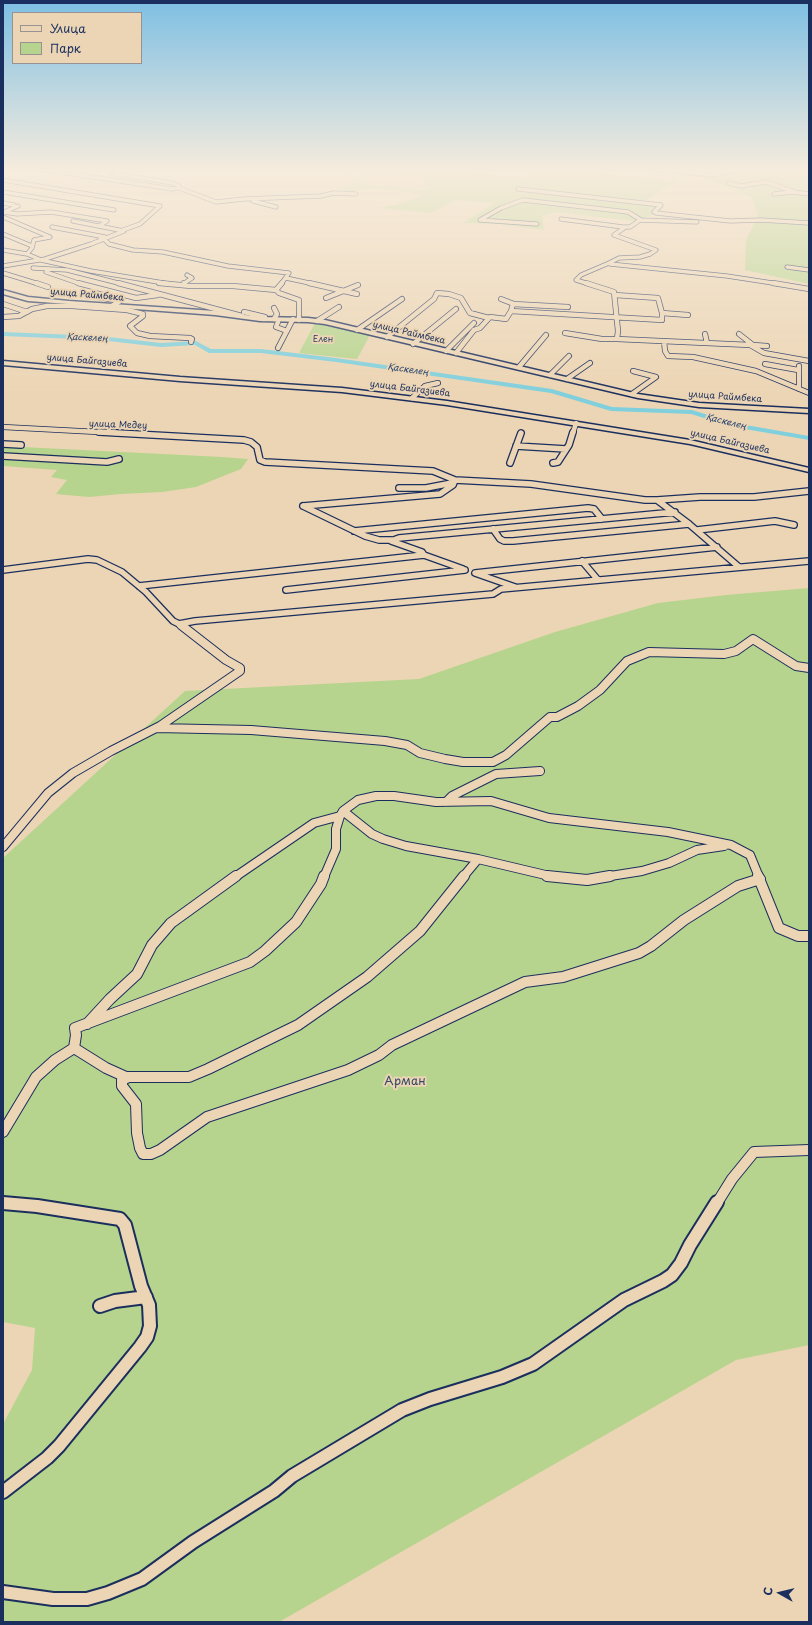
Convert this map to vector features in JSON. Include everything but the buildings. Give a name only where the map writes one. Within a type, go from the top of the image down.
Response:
[{"type":"street","points":[[27,254],[32,246],[29,245]]},
{"type":"street","points":[[4,266],[40,260],[88,245]]},
{"type":"street","points":[[113,245],[133,250],[163,252],[228,266],[290,274],[276,290]]},
{"type":"street","points":[[617,340],[614,292],[576,280],[581,275],[620,258],[640,257],[650,254],[656,250],[642,245]]},
{"type":"street","points":[[3,250],[27,254],[40,260],[156,283],[208,287],[233,286],[276,290],[279,293],[299,300],[300,303],[298,306],[296,320],[278,348]]},
{"type":"street","points":[[19,267],[32,264],[40,260]]},
{"type":"street","points":[[609,263],[727,276],[809,289]]},
{"type":"street","points":[[4,266],[63,270],[237,314],[243,314]]},
{"type":"street","points":[[787,267],[809,270]]},
{"type":"street","points":[[33,268],[86,286],[104,290],[125,292],[140,298],[162,295]]},
{"type":"street","points":[[645,274],[652,268]]},
{"type":"street","points":[[3,274],[48,287]]},
{"type":"street","points":[[185,286],[183,284],[192,278],[188,275]]},
{"type":"street","points":[[286,278],[357,294]]},
{"type":"street","points":[[92,287],[116,283]]},
{"type":"street","points":[[326,298],[358,285]]},
{"type":"street","points":[[86,286],[104,290]]},
{"type":"street","points":[[114,295],[140,289]]},
{"type":"street","name":"улица Раймбека","points":[[3,292],[28,298],[112,306],[243,314],[276,321],[317,321],[632,394],[699,405],[809,411]]},
{"type":"street","points":[[387,337],[434,299],[437,293],[449,294],[461,298],[470,313],[489,318],[506,319],[514,304]]},
{"type":"street","points":[[88,294],[120,301],[112,306]]},
{"type":"street","points":[[511,311],[662,320],[662,313],[658,298],[615,295]]},
{"type":"street","points":[[357,330],[402,299]]},
{"type":"street","points":[[501,299],[514,304],[568,307]]},
{"type":"street","points":[[3,304],[27,312]]},
{"type":"street","points":[[3,317],[19,316],[36,308],[68,306],[137,312],[143,314],[143,316],[130,326],[137,333],[150,336],[190,338],[192,339],[191,342]]},
{"type":"street","points":[[317,321],[339,307]]},
{"type":"street","points":[[274,308],[277,314],[276,327],[288,331]]},
{"type":"street","points":[[413,344],[456,309]]},
{"type":"street","points":[[662,313],[688,315]]},
{"type":"street","points":[[446,351],[469,332],[480,328],[489,318]]},
{"type":"street","points":[[456,353],[474,323]]},
{"type":"street","points":[[565,333],[617,340],[767,346]]},
{"type":"street","points":[[705,334],[707,343]]},
{"type":"street","points":[[739,334],[764,354],[809,361]]},
{"type":"street","points":[[519,367],[546,335]]},
{"type":"street","points":[[664,341],[665,351],[668,356],[693,357],[756,371],[809,393]]},
{"type":"street","points":[[550,375],[569,356]]},
{"type":"street","points":[[799,389],[798,370],[799,364],[802,360]]},
{"type":"street","name":"улица Байгазиева","points":[[3,363],[119,372],[230,383],[342,390],[412,398],[690,442],[809,470]]},
{"type":"street","points":[[566,379],[590,363]]},
{"type":"street","points":[[764,364],[798,370]]},
{"type":"street","points":[[632,394],[656,377],[633,371]]},
{"type":"street","points":[[412,398],[425,386],[438,383]]},
{"type":"street","points":[[553,463],[558,462],[572,440],[576,423]]},
{"type":"street","name":"улица Медеу","points":[[3,427],[233,439],[248,441],[253,444],[259,451],[259,458],[262,462],[433,471],[455,481]]},
{"type":"street","points":[[510,463],[521,433]]},
{"type":"street","points":[[3,444],[21,445]]},
{"type":"street","points":[[516,446],[566,449]]},
{"type":"street","points":[[3,456],[107,462],[119,459]]},
{"type":"street","points":[[455,481],[440,494],[303,506],[371,539],[391,540],[399,538],[674,512]]},
{"type":"street","points":[[399,488],[426,488],[455,481],[531,484],[645,500],[700,497],[762,497],[809,492]]},
{"type":"street","points":[[657,500],[697,530],[738,567]]},
{"type":"street","points":[[354,531],[588,508],[594,509],[602,519]]},
{"type":"street","points":[[697,530],[775,521],[781,521],[794,525]]},
{"type":"street","points":[[493,529],[500,539],[504,541],[513,541],[689,524]]},
{"type":"street","points":[[391,540],[397,545],[422,552],[424,555],[518,588]]},
{"type":"street","points":[[475,573],[717,547]]},
{"type":"street","points":[[139,586],[424,555]]},
{"type":"street","points":[[3,570],[93,559],[116,568],[139,586],[173,621],[226,660],[240,668],[240,671],[192,706],[157,728],[111,751],[73,773],[53,788],[3,846]]},
{"type":"street","points":[[582,561],[598,580]]},
{"type":"street","points":[[179,624],[262,614],[493,594],[501,589],[809,561]]},
{"type":"street","points":[[286,590],[465,570]]},
{"type":"street","points":[[157,728],[165,730],[251,730],[385,741],[407,745],[420,753],[445,759],[463,762],[493,762],[506,755],[550,718],[557,717],[578,706],[600,690],[627,661],[649,652],[724,654],[736,651],[753,639],[796,666],[809,668]]},
{"type":"street","points":[[493,762],[494,775]]},
{"type":"street","points":[[446,802],[452,796],[494,775],[540,771]]},
{"type":"street","points":[[87,1024],[110,999],[137,974],[152,945],[171,923],[293,836],[314,823],[342,813],[358,800],[366,797],[394,796],[425,801],[496,802],[549,818],[668,832],[731,845],[750,855],[779,928],[798,936],[809,936]]},
{"type":"street","points":[[342,813],[372,834],[383,839],[406,846],[478,859],[550,877],[588,880],[642,871],[669,863],[697,850],[731,845]]},
{"type":"street","points":[[74,1048],[76,1035],[75,1028],[239,967],[250,962],[265,951],[275,940],[296,922],[321,884],[336,849],[336,829],[342,813]]},
{"type":"street","points":[[74,1048],[120,1075],[129,1077],[189,1077],[282,1033],[318,1012],[367,977],[420,931],[478,859]]},
{"type":"street","points":[[129,1077],[122,1080],[122,1086],[136,1104],[137,1133],[140,1148],[143,1154],[151,1154],[160,1150],[207,1117],[348,1070],[379,1055],[392,1045],[525,982],[563,977],[639,953],[652,946],[684,920],[738,886],[760,879]]},
{"type":"street","points":[[3,1132],[36,1077],[54,1060],[74,1048]]},
{"type":"street","points":[[3,1592],[53,1600],[87,1599],[108,1593],[142,1579],[192,1542],[274,1491],[292,1476],[402,1410],[430,1399],[502,1377],[533,1364],[624,1300],[672,1275],[681,1264],[690,1245],[732,1179],[754,1152],[809,1150]]},
{"type":"street","points":[[3,1203],[37,1206],[120,1219],[125,1225],[149,1305],[150,1326],[147,1336],[140,1347],[47,1458],[3,1492]]},
{"type":"street","points":[[100,1306],[115,1301],[146,1297]]},
{"type":"green space","points":[[746,245],[809,245],[809,284],[745,270]]},
{"type":"green space","name":"Елен","points":[[315,323],[370,335],[357,359],[299,353]]},
{"type":"green space","points":[[3,446],[248,459],[241,469],[196,487],[162,492],[89,497],[56,494],[67,480],[51,477],[57,470],[3,466]]},
{"type":"green space","name":"Арман","points":[[809,588],[809,1345],[736,1360],[279,1622],[3,1622],[3,1424],[32,1370],[35,1328],[3,1322],[3,858],[185,691],[419,679],[555,632],[658,603],[726,595]]},
{"type":"waterway","name":"Қаскелең","points":[[3,334],[100,338],[161,345],[196,343],[209,351],[261,351],[336,360],[552,391],[611,409],[692,412],[733,425],[809,438]]}]
